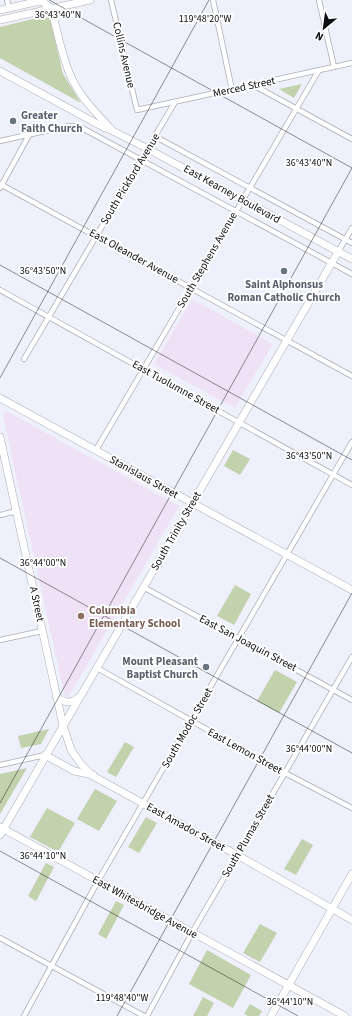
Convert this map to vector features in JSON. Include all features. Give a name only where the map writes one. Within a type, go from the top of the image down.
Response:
[{"type":"main road","points":[[0,10],[43,0],[52,8]]},
{"type":"main road","points":[[0,20],[90,0]]},
{"type":"main road","name":"East Kearney Boulevard","points":[[52,8],[62,54],[72,80],[86,102],[111,130]]},
{"type":"main road","name":"East Kearney Boulevard","points":[[0,71],[352,259]]},
{"type":"main road","name":"South Trinity Street","points":[[1,831],[338,252]]},
{"type":"main road","name":"Stanislaus Street","points":[[0,398],[352,590]]},
{"type":"main road","name":"A Street","points":[[0,437],[63,725]]},
{"type":"main road","points":[[56,696],[67,702],[75,701],[80,696]]},
{"type":"main road","name":"East Amador Street","points":[[63,725],[71,750],[81,764],[93,776],[352,920]]},
{"type":"main road","points":[[45,755],[74,770],[93,776]]},
{"type":"main road","name":"East Whitesbridge Avenue","points":[[1,831],[98,881],[345,1016]]},
{"type":"main road","points":[[271,1016],[352,874]]},
{"type":"street","points":[[8,0],[9,8]]},
{"type":"street","name":"Collins Avenue","points":[[111,0],[137,110]]},
{"type":"street","points":[[213,0],[232,90]]},
{"type":"street","points":[[319,0],[334,67]]},
{"type":"street","name":"Merced Street","points":[[137,110],[352,63]]},
{"type":"street","name":"South Stephens Avenue","points":[[96,450],[319,70]]},
{"type":"street","points":[[253,85],[352,138]]},
{"type":"street","name":"South Pickford Avenue","points":[[24,359],[156,137],[175,102]]},
{"type":"street","points":[[0,142],[73,126],[82,128],[142,160]]},
{"type":"street","points":[[1,186],[29,135]]},
{"type":"street","name":"East Kearney Boulevard","points":[[156,137],[352,243]]},
{"type":"street","name":"East Kearney Boulevard","points":[[142,160],[352,274]]},
{"type":"street","name":"East Oleander Avenue","points":[[1,186],[97,236],[352,376]]},
{"type":"street","name":"South Trinity Street","points":[[338,252],[352,228]]},
{"type":"street","name":"East Tuolumne Street","points":[[0,290],[352,485]]},
{"type":"street","name":"South Modoc Street","points":[[24,1016],[98,881],[352,442]]},
{"type":"street","points":[[0,514],[17,511]]},
{"type":"street","name":"East San Joaquin Street","points":[[143,588],[239,638],[352,700]]},
{"type":"street","points":[[0,640],[42,631]]},
{"type":"street","name":"South Plumas Street","points":[[147,1016],[192,933],[352,657]]},
{"type":"street","name":"East Lemon Street","points":[[96,668],[285,773],[352,808]]},
{"type":"street","points":[[0,765],[45,755]]},
{"type":"street","points":[[0,938],[144,1016]]},
{"type":"shaded area","points":[[192,299],[273,344],[235,408],[154,364]]},
{"type":"shaded area","name":"Columbia Elementary School","points":[[6,411],[179,506],[68,698],[65,697],[3,416]]},
{"type":"green space","points":[[49,15],[63,74],[81,103],[0,58],[0,27]]},
{"type":"green space","points":[[302,84],[294,98],[279,89]]},
{"type":"green space","points":[[233,450],[250,459],[240,475],[224,466]]},
{"type":"green space","points":[[235,585],[251,594],[234,625],[217,616]]},
{"type":"green space","points":[[275,670],[297,682],[279,713],[257,701]]},
{"type":"green space","points":[[49,729],[41,744],[21,748],[18,736]]},
{"type":"green space","points":[[125,742],[134,747],[116,777],[107,772]]},
{"type":"green space","points":[[27,768],[0,814],[0,774]]},
{"type":"green space","points":[[95,789],[117,801],[99,831],[77,819]]},
{"type":"green space","points":[[47,808],[75,823],[58,852],[30,837]]},
{"type":"green space","points":[[146,817],[157,823],[139,853],[128,847]]},
{"type":"green space","points":[[302,839],[313,845],[296,875],[284,869]]},
{"type":"green space","points":[[46,863],[54,867],[36,901],[28,896]]},
{"type":"green space","points":[[116,901],[124,905],[106,939],[98,934]]},
{"type":"green space","points":[[260,924],[277,933],[260,962],[243,953]]},
{"type":"green space","points":[[207,950],[251,975],[233,1008],[189,984]]},
{"type":"green space","points":[[203,997],[214,1003],[207,1016],[193,1016]]},
{"type":"green space","points":[[250,1004],[262,1011],[259,1016],[248,1016],[244,1014]]},
{"type":"place","name":"Greater Faith Church","points":[[13,121]]},
{"type":"place","name":"Saint Alphonsus Roman Catholic Church","points":[[284,271]]},
{"type":"place","name":"Columbia Elementary School","points":[[81,616]]},
{"type":"place","name":"Mount Pleasant Baptist Church","points":[[206,667]]}]
